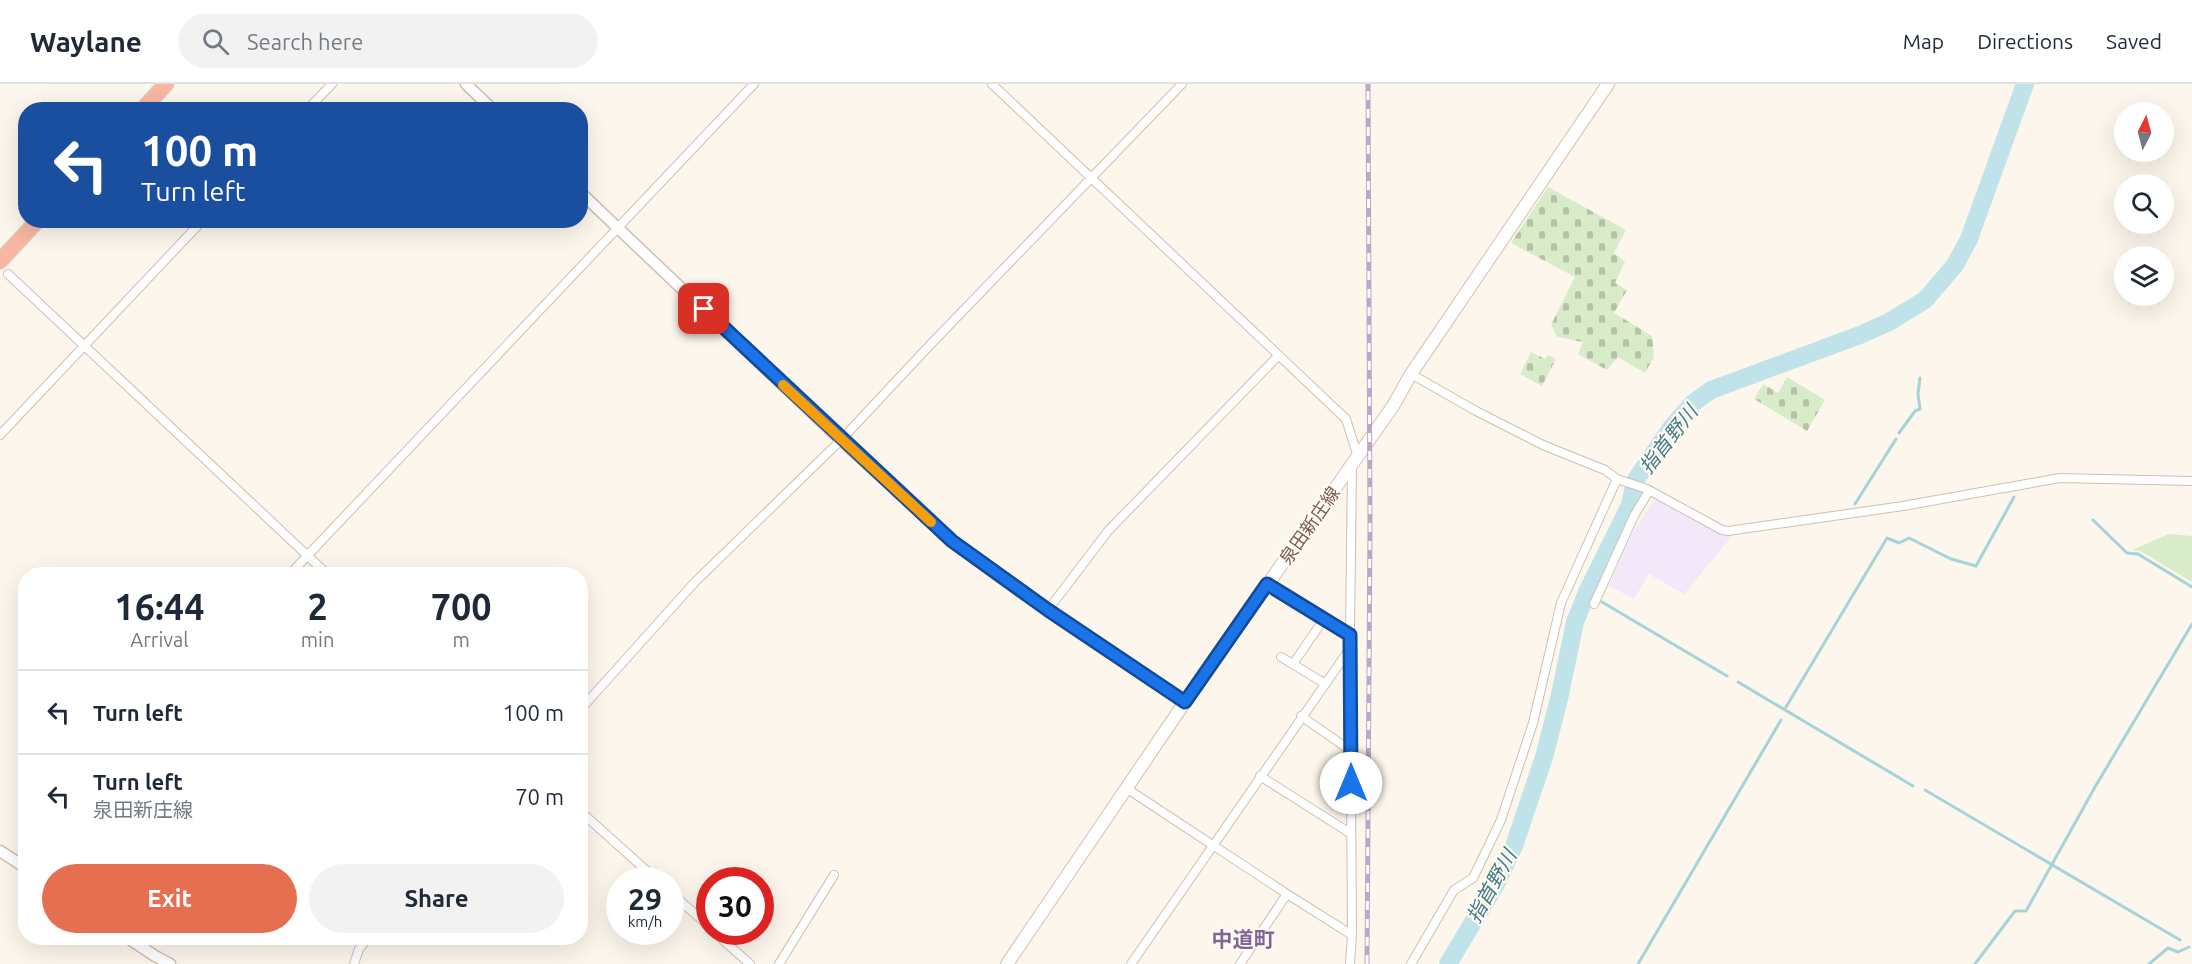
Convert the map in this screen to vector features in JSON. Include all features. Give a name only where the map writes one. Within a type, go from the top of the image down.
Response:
[{"type":"highway","points":[[149,102],[166,84]]},
{"type":"highway","points":[[4,268],[32,228]]},
{"type":"main road","name":"泉田新庄線","points":[[1007,964],[1185,702],[1393,406],[1411,374],[1608,84]]},
{"type":"street","points":[[315,102],[332,84]]},
{"type":"street","points":[[466,84],[485,102]]},
{"type":"street","points":[[297,567],[754,84]]},
{"type":"street","points":[[992,84],[1346,419],[1355,460],[1350,635],[1352,935],[1350,964]]},
{"type":"street","points":[[588,701],[695,582],[841,440],[1182,84]]},
{"type":"street","points":[[588,199],[841,440],[952,541],[1048,610],[1185,702]]},
{"type":"street","points":[[0,435],[195,228]]},
{"type":"street","points":[[4,268],[83,347],[319,567]]},
{"type":"street","points":[[1048,610],[1108,531],[1278,356]]},
{"type":"street","points":[[1411,374],[1485,416],[1543,445],[1605,470],[1617,479],[1648,490],[1722,530],[1728,531],[1903,506],[2060,478],[2192,481]]},
{"type":"street","points":[[1411,964],[1454,890],[1477,873],[1501,820],[1533,723],[1561,603],[1617,479]]},
{"type":"street","points":[[1594,604],[1648,490]]},
{"type":"street","points":[[1267,584],[1350,635]]},
{"type":"street","points":[[1293,664],[1324,619]]},
{"type":"street","points":[[1131,964],[1351,646]]},
{"type":"street","points":[[1281,657],[1324,683]]},
{"type":"street","points":[[1301,716],[1351,751]]},
{"type":"street","points":[[1260,776],[1350,833]]},
{"type":"street","points":[[1126,788],[1352,935]]},
{"type":"street","points":[[588,818],[642,867]]},
{"type":"street","points":[[0,851],[18,863]]},
{"type":"street","points":[[779,964],[834,875]]},
{"type":"street","points":[[1240,964],[1287,894]]},
{"type":"street","points":[[684,904],[696,915]]},
{"type":"street","points":[[138,945],[170,964]]},
{"type":"street","points":[[354,964],[358,949],[362,945]]},
{"type":"street","points":[[729,945],[750,964]]},
{"type":"shaded area","points":[[1656,497],[1717,530],[1733,535],[1684,594],[1649,574],[1634,599],[1609,586],[1628,541]]},
{"type":"green space","points":[[1548,187],[1626,230],[1614,253],[1625,262],[1615,283],[1627,290],[1614,313],[1652,336],[1654,357],[1645,373],[1618,357],[1607,370],[1578,354],[1583,342],[1557,337],[1551,325],[1575,277],[1511,243]]},
{"type":"green space","points":[[1531,352],[1545,359],[1548,355],[1556,359],[1542,386],[1520,374]]},
{"type":"green space","points":[[1787,377],[1825,400],[1807,431],[1754,399],[1763,384],[1778,393]]},
{"type":"green space","points":[[2169,534],[2192,536],[2192,582],[2140,551],[2132,550]]},
{"type":"waterway","name":"指首野川","points":[[1448,964],[1496,884],[1514,846],[1544,757],[1575,622],[1588,590],[1630,505],[1635,481],[1671,428],[1693,403],[1711,390],[1860,335],[1889,322],[1925,300],[1955,265],[1969,239],[2025,84]]},
{"type":"waterway","points":[[1899,433],[1915,411],[1920,409],[1918,394],[1920,378]]},
{"type":"waterway","points":[[1855,504],[1896,439]]},
{"type":"waterway","points":[[1786,707],[1887,538],[1899,543],[1909,538],[1951,559],[1976,566],[2014,497]]},
{"type":"waterway","points":[[2093,520],[2127,553],[2138,554],[2192,587]]},
{"type":"waterway","points":[[1602,602],[1727,676]]},
{"type":"waterway","points":[[1975,964],[2015,911],[2026,911],[2095,787],[2192,624]]},
{"type":"waterway","points":[[1738,682],[1913,786]]},
{"type":"waterway","points":[[1638,964],[1781,720]]},
{"type":"waterway","points":[[1925,790],[2180,940]]},
{"type":"waterway","points":[[2149,964],[2168,948],[2178,952],[2189,947]]},
{"type":"railway","points":[[1367,964],[1370,525],[1368,84]]},
{"type":"slow traffic","points":[[783,385],[931,522]]},
{"type":"district","name":"中道町","points":[[1243,939]]},
{"type":"route","points":[[704,309],[841,440],[952,541],[1048,610],[1185,702],[1267,584],[1350,635],[1351,783]]}]
